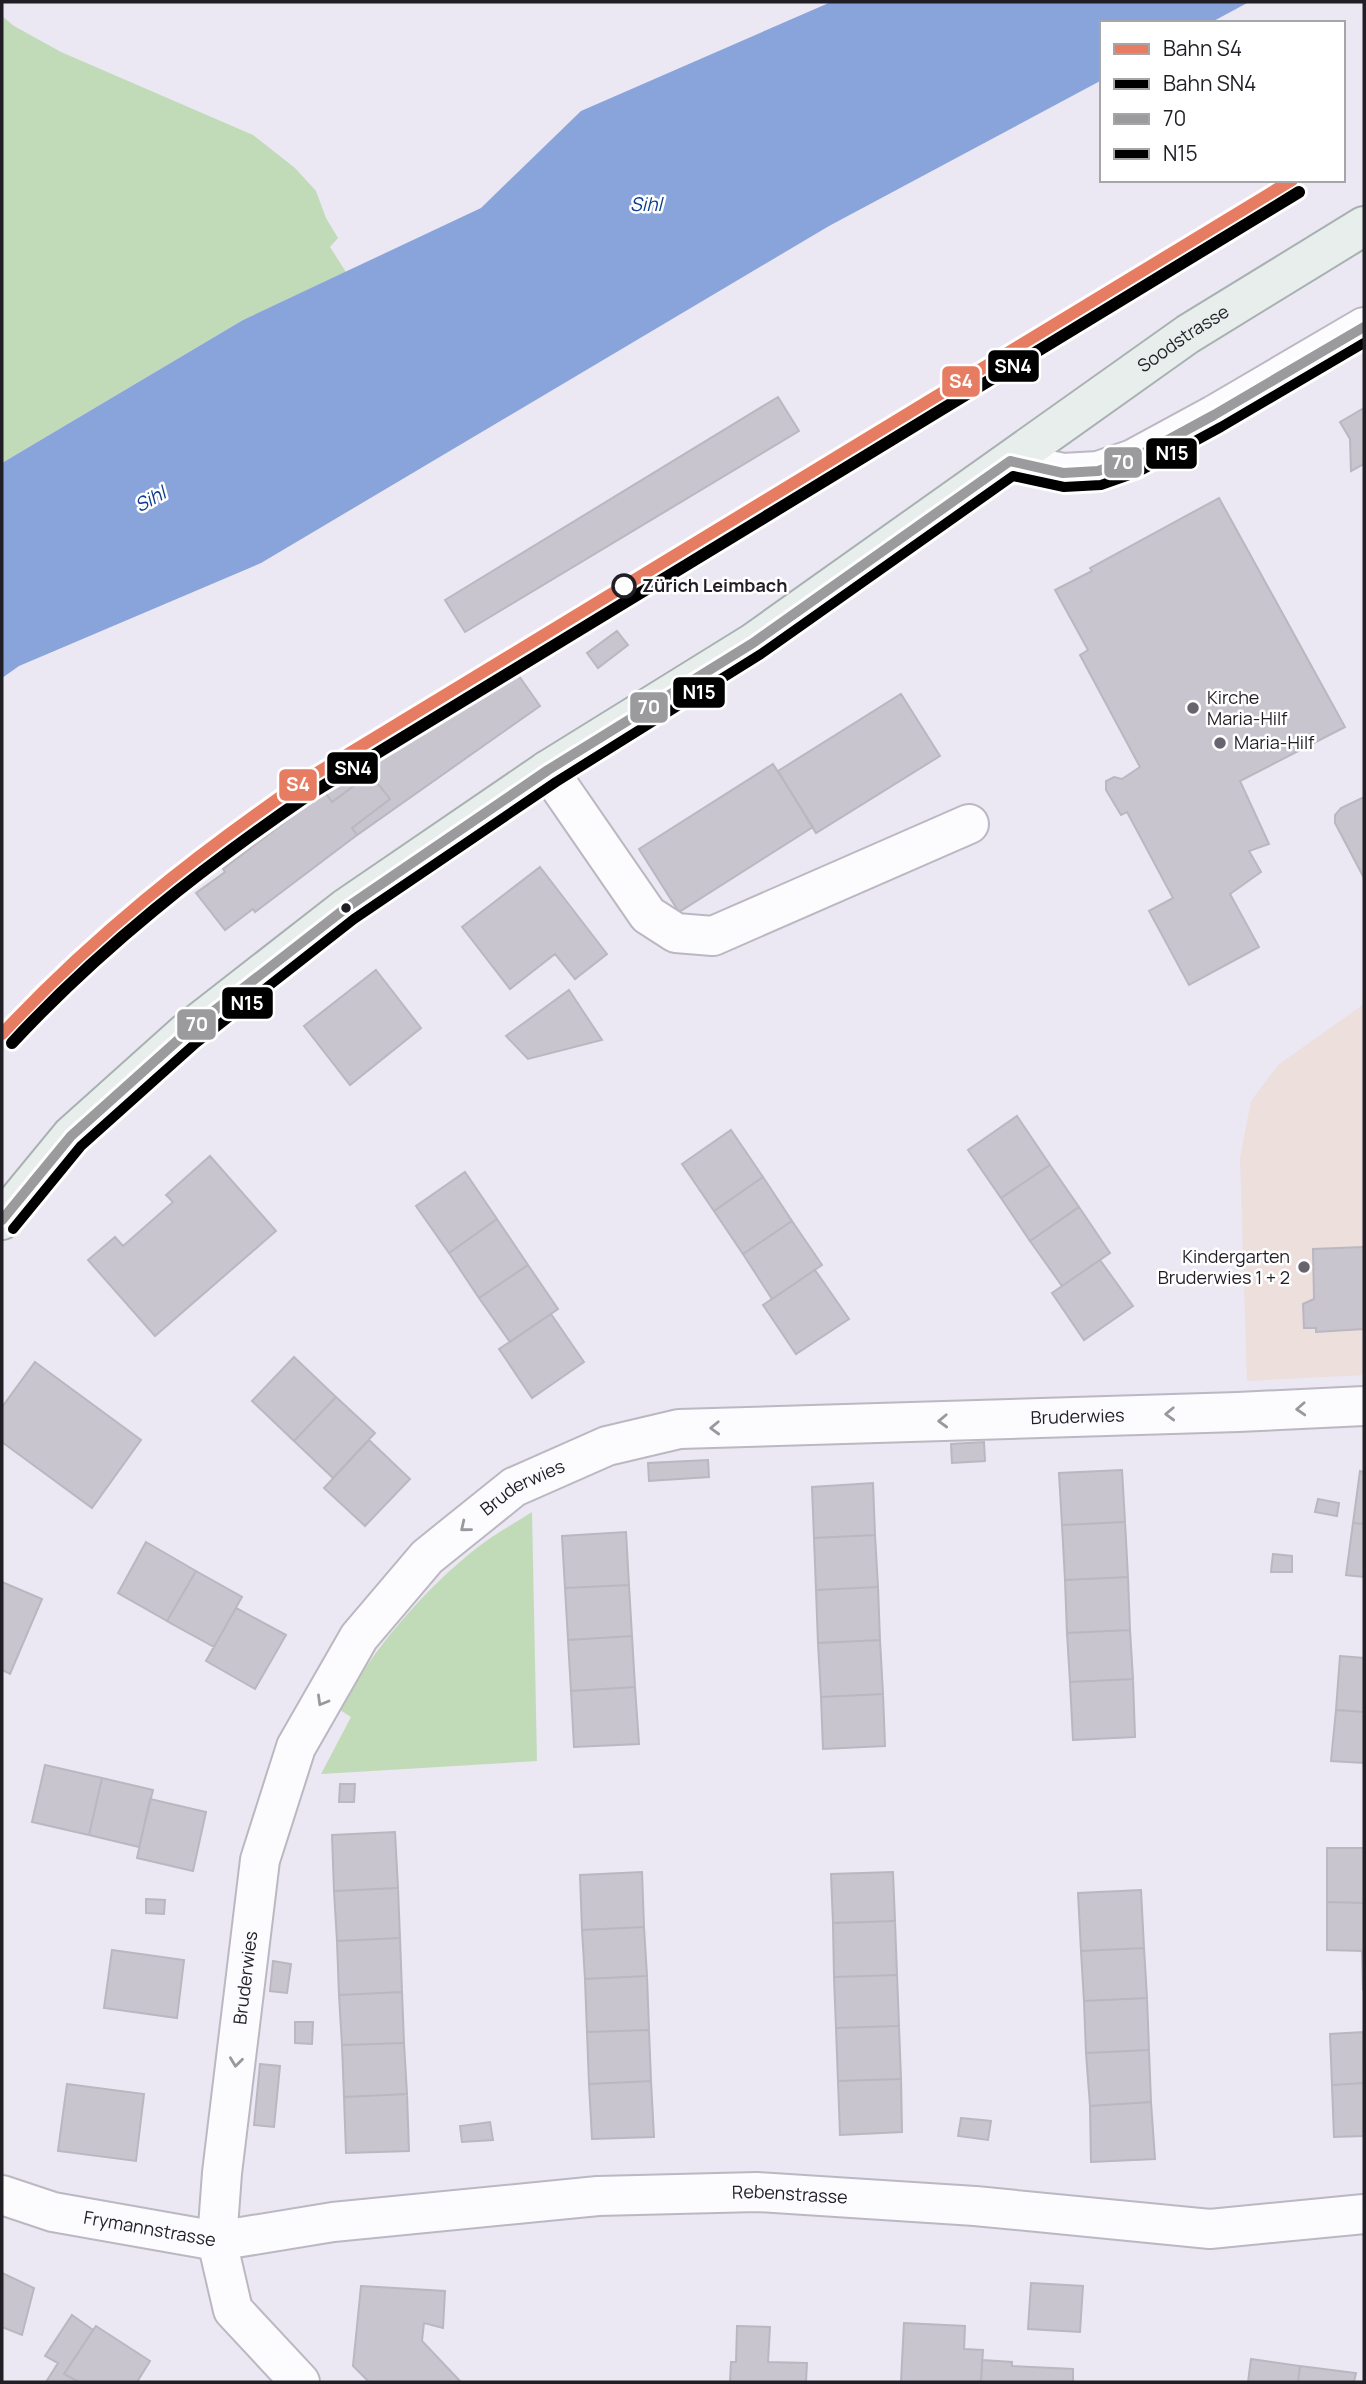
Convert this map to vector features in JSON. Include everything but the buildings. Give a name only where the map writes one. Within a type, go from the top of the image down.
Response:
[{"type":"main road","name":"Soodstrasse","points":[[2,1220],[71,1136],[187,1032],[346,908],[548,771],[753,643],[1188,334],[1364,226]]},
{"type":"street","points":[[1010,461],[1063,474],[1098,471],[1133,459],[1178,436],[1364,327]]},
{"type":"street","points":[[548,771],[648,915],[676,933],[713,936],[969,824]]},
{"type":"street","name":"Bruderwies","points":[[217,2241],[222,2174],[260,1860],[296,1747],[359,1637],[427,1557],[514,1486],[607,1446],[678,1429],[1364,1406]]},
{"type":"street","name":"Rebenstrasse","points":[[217,2241],[333,2222],[598,2196],[757,2192],[975,2206],[1210,2230],[1364,2214]]},
{"type":"street","name":"Frymannstrasse","points":[[2,2195],[54,2212],[217,2241],[233,2310],[300,2382]]},
{"type":"shaded area","name":"Kindergarten Bruderwies 1 + 2","points":[[1364,1004],[1364,1375],[1247,1381],[1240,1158],[1251,1101],[1278,1065]]},
{"type":"green space","points":[[2,16],[14,26],[61,52],[253,135],[295,168],[316,191],[326,218],[338,238],[330,247],[346,272],[243,320],[2,463]]},
{"type":"green space","points":[[532,1512],[537,1761],[321,1774],[351,1717],[340,1710],[367,1666],[400,1622],[438,1582],[478,1547]]},
{"type":"water","name":"Sihl","points":[[831,2],[1249,2],[1214,21],[1100,21],[1100,81],[829,226],[261,563],[19,666],[2,678],[2,463],[243,320],[481,208],[581,111]]},
{"type":"rail line","name":"S4","points":[[2,1034],[36,998],[108,931],[222,839],[302,782],[1289,182]]},
{"type":"rail line","name":"SN4","points":[[12,1043],[81,974],[154,910],[310,794],[1299,192]]},
{"type":"transit line","name":"70","points":[[2,1220],[71,1136],[187,1032],[346,908],[548,770],[753,643],[1010,461],[1063,473],[1098,471],[1133,459],[1364,327]]},
{"type":"transit line","name":"N15","points":[[13,1229],[81,1146],[196,1043],[354,919],[556,782],[761,654],[1013,476],[1064,487],[1101,485],[1138,472],[1364,343]]},
{"type":"place","name":"Zürich Leimbach","points":[[624,586]]},
{"type":"place","name":"Kirche Maria-Hilf","points":[[1193,708]]},
{"type":"place","name":"Maria-Hilf","points":[[1220,743]]},
{"type":"place","name":"Kindergarten Bruderwies 1 + 2","points":[[1304,1267]]}]
